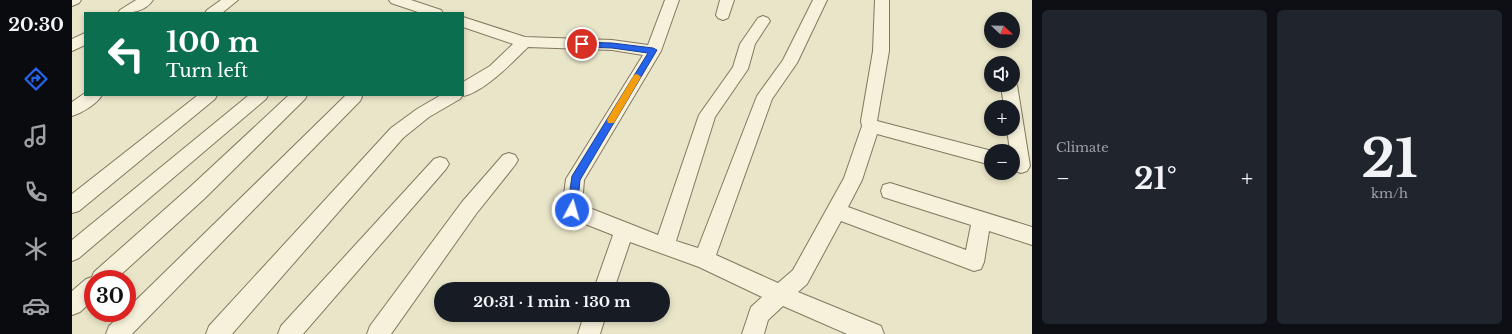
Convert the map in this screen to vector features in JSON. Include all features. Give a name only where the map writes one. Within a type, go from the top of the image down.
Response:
[{"type":"street","points":[[127,12],[146,0]]},
{"type":"street","points":[[213,12],[231,0]]},
{"type":"street","points":[[396,0],[433,12]]},
{"type":"street","points":[[672,0],[653,50],[575,179],[572,210],[664,246],[704,259],[780,295],[873,334]]},
{"type":"street","points":[[723,15],[727,0]]},
{"type":"street","points":[[704,259],[765,96],[776,84],[809,26],[820,0]]},
{"type":"street","points":[[753,334],[759,314],[800,277],[854,180],[871,126],[869,121],[881,50],[882,0]]},
{"type":"street","points":[[464,22],[524,42],[612,46],[653,50]]},
{"type":"street","points":[[664,246],[707,115],[740,69],[748,44],[763,22]]},
{"type":"street","points":[[72,46],[84,39]]},
{"type":"street","points":[[464,89],[496,70],[524,42]]},
{"type":"street","points":[[72,110],[93,96]]},
{"type":"street","points":[[72,205],[208,96]]},
{"type":"street","points":[[72,252],[259,96]]},
{"type":"street","points":[[111,270],[197,193],[298,96]]},
{"type":"street","points":[[217,334],[397,133],[423,113],[452,96]]},
{"type":"street","points":[[117,334],[354,97]]},
{"type":"street","points":[[871,126],[984,156]]},
{"type":"street","points":[[1017,136],[1022,167]]},
{"type":"street","points":[[378,334],[469,208],[509,160]]},
{"type":"street","points":[[289,334],[440,164]]},
{"type":"street","points":[[890,192],[1032,236]]},
{"type":"street","points":[[836,211],[974,262],[980,221]]},
{"type":"street","points":[[606,282],[624,231]]},
{"type":"street","points":[[72,305],[84,294]]},
{"type":"street","points":[[589,334],[593,322]]},
{"type":"slow traffic","points":[[611,120],[637,77]]},
{"type":"route","points":[[572,210],[575,179],[653,50],[582,44]]}]
